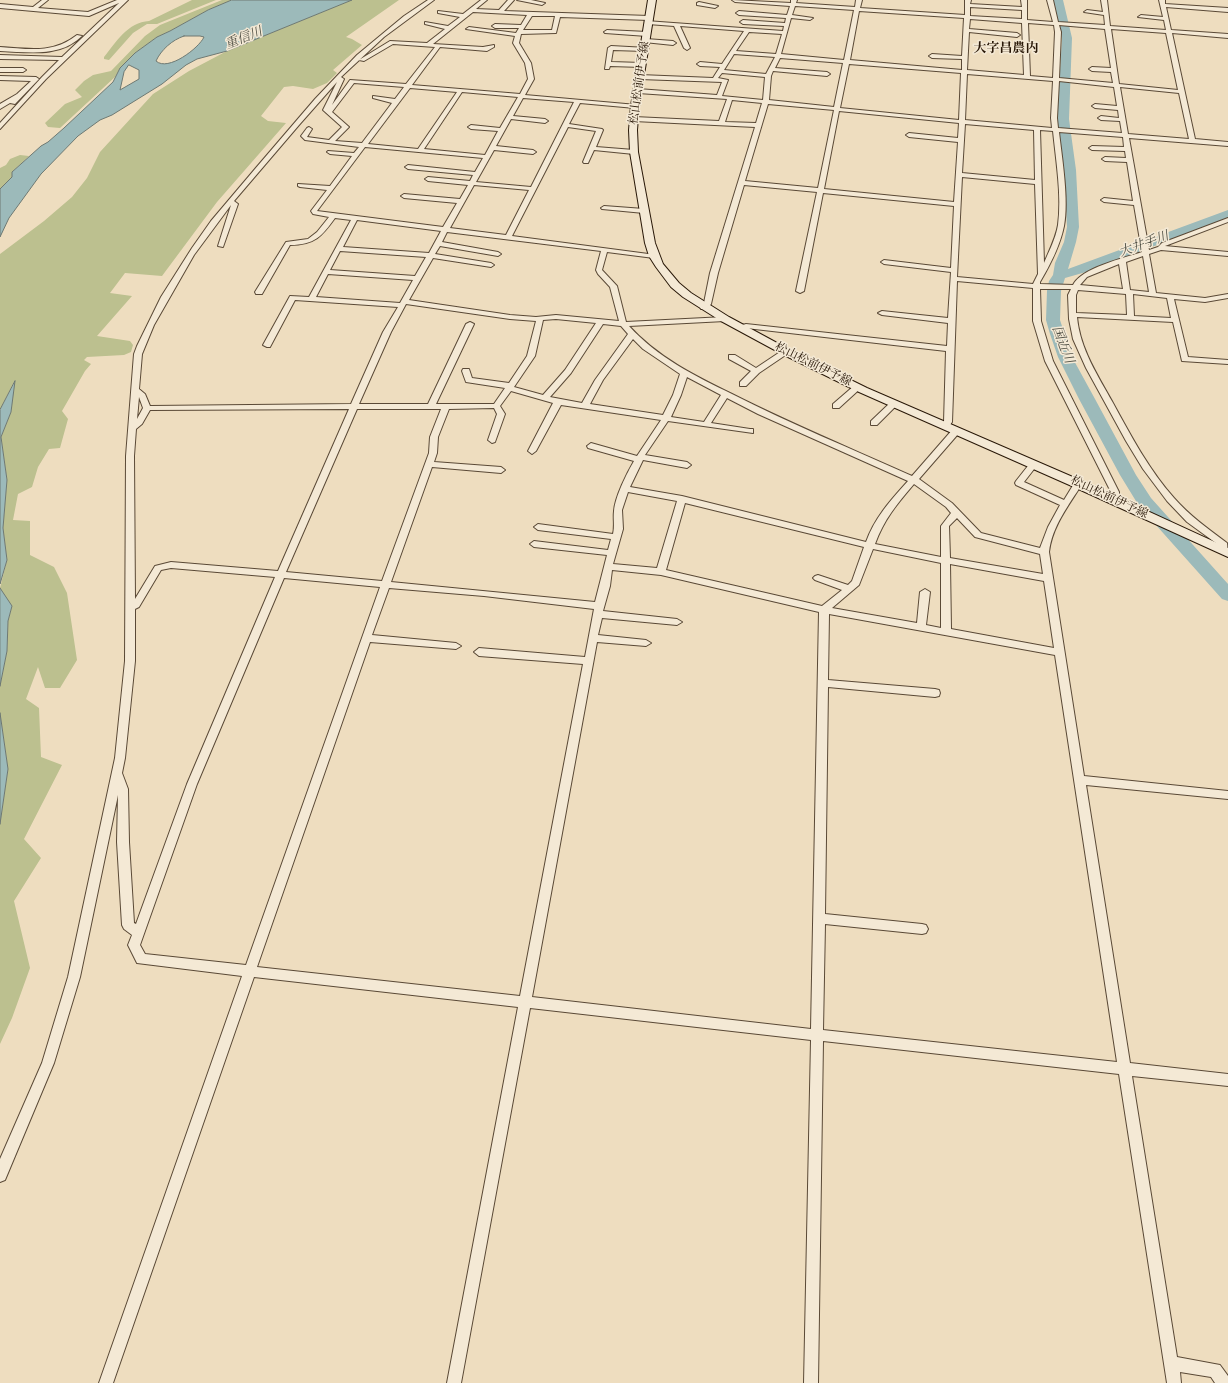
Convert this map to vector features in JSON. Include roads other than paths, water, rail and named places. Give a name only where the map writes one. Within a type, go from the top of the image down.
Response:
[{"type":"main road","name":"松山松前伊予線","points":[[652,0],[635,106],[634,152],[644,211],[654,256],[666,275],[675,285],[704,307],[739,327],[858,387],[1034,464],[1227,553]]},
{"type":"street","points":[[34,10],[45,0]]},
{"type":"street","points":[[0,107],[38,81],[64,59],[116,0]]},
{"type":"street","points":[[0,6],[89,14],[121,0]]},
{"type":"street","points":[[0,127],[72,42],[82,32],[125,0]]},
{"type":"street","points":[[0,1175],[48,1063],[74,977],[120,758],[130,661],[130,456],[138,354],[148,328],[179,273],[200,241],[231,202],[310,107],[339,77],[395,24],[432,0]]},
{"type":"street","points":[[428,45],[484,0]]},
{"type":"street","points":[[500,12],[511,0]]},
{"type":"street","points":[[520,0],[542,1]]},
{"type":"street","points":[[703,0],[698,5],[715,6]]},
{"type":"street","points":[[735,0],[793,2],[856,12],[967,17],[1228,36]]},
{"type":"street","points":[[800,291],[859,0]]},
{"type":"street","points":[[1024,0],[1027,78]]},
{"type":"street","points":[[1050,0],[1057,24],[1058,43],[1057,80],[1054,99],[1060,170],[1060,226],[1057,240],[1036,282],[1037,321],[1049,361],[1121,504]]},
{"type":"street","points":[[1104,0],[1114,70],[1118,86],[1153,295]]},
{"type":"street","points":[[542,1],[526,24],[516,43],[528,63],[531,79],[475,179],[416,278],[387,332],[281,574],[192,784],[134,945],[141,959],[1125,1070],[1228,1080]]},
{"type":"street","points":[[704,307],[707,304],[714,273],[766,101],[768,76],[778,57],[793,2]]},
{"type":"street","points":[[945,426],[948,422],[950,349],[968,2],[1024,9]]},
{"type":"street","points":[[1192,141],[1162,3],[1228,10]]},
{"type":"street","points":[[471,10],[500,12],[526,24]]},
{"type":"street","points":[[440,12],[463,16]]},
{"type":"street","points":[[856,12],[864,16]]},
{"type":"street","points":[[1087,12],[1106,14]]},
{"type":"street","points":[[739,13],[810,18]]},
{"type":"street","points":[[505,18],[554,32],[558,15]]},
{"type":"street","points":[[470,29],[526,24],[558,15],[648,20],[676,24],[784,33]]},
{"type":"street","points":[[1141,17],[1166,19]]},
{"type":"street","points":[[743,22],[787,25]]},
{"type":"street","points":[[427,23],[448,28]]},
{"type":"street","points":[[495,26],[526,24]]},
{"type":"street","points":[[676,24],[687,48]]},
{"type":"street","points":[[611,30],[646,41],[672,43]]},
{"type":"street","points":[[715,79],[747,30]]},
{"type":"street","points":[[966,30],[1017,35]]},
{"type":"street","points":[[642,65],[608,66],[611,48],[646,41]]},
{"type":"street","points":[[0,49],[50,51],[61,48],[72,42]]},
{"type":"street","points":[[353,63],[358,62],[392,42],[483,49],[487,49],[492,46]]},
{"type":"street","points":[[438,46],[314,211],[315,213],[604,251],[654,256]]},
{"type":"street","points":[[733,52],[1182,92]]},
{"type":"street","points":[[932,56],[965,58]]},
{"type":"street","points":[[0,57],[64,59]]},
{"type":"street","points":[[700,64],[721,69],[768,76]]},
{"type":"street","points":[[944,71],[945,64]]},
{"type":"street","points":[[771,69],[827,74]]},
{"type":"street","points":[[1092,69],[1114,70]]},
{"type":"street","points":[[0,70],[23,70]]},
{"type":"street","points":[[330,142],[346,127],[326,110],[341,79],[339,77]]},
{"type":"street","points":[[640,77],[686,86],[719,97],[962,122],[1228,144]]},
{"type":"street","points":[[0,78],[38,81]]},
{"type":"street","points":[[638,91],[686,86],[715,79],[725,80],[719,97]]},
{"type":"street","points":[[329,112],[352,81],[635,106]]},
{"type":"street","points":[[420,150],[460,91]]},
{"type":"street","points":[[0,118],[21,93]]},
{"type":"street","points":[[375,97],[389,99],[396,102]]},
{"type":"street","points":[[722,122],[730,98]]},
{"type":"street","points":[[508,238],[578,101]]},
{"type":"street","points":[[608,110],[611,104]]},
{"type":"street","points":[[1096,106],[1121,108]]},
{"type":"street","points":[[510,118],[545,121]]},
{"type":"street","points":[[1101,118],[1123,120]]},
{"type":"street","points":[[634,119],[759,124]]},
{"type":"street","points":[[566,125],[600,130],[586,162]]},
{"type":"street","points":[[471,127],[503,130]]},
{"type":"street","points":[[1037,128],[1041,274]]},
{"type":"street","points":[[309,129],[305,138],[330,142],[420,150],[533,152]]},
{"type":"street","points":[[909,135],[961,140]]},
{"type":"street","points":[[592,148],[634,152]]},
{"type":"street","points":[[1092,148],[1128,149]]},
{"type":"street","points":[[330,152],[356,155]]},
{"type":"street","points":[[1104,159],[1130,160]]},
{"type":"street","points":[[408,167],[534,189]]},
{"type":"street","points":[[959,175],[1039,182]]},
{"type":"street","points":[[428,178],[475,179]]},
{"type":"street","points":[[742,183],[958,204]]},
{"type":"street","points":[[300,185],[331,188]]},
{"type":"street","points":[[404,196],[462,201]]},
{"type":"street","points":[[1104,200],[1137,203]]},
{"type":"street","points":[[221,246],[235,204],[231,202]]},
{"type":"street","points":[[604,208],[644,211]]},
{"type":"street","points":[[259,292],[288,243],[311,241],[320,233],[333,216]]},
{"type":"street","points":[[312,299],[355,218]]},
{"type":"street","points":[[1160,248],[1164,244],[1228,220]]},
{"type":"street","points":[[437,243],[498,254]]},
{"type":"street","points":[[1227,553],[1224,545],[1185,514],[1170,499],[1146,467],[1130,441],[1090,368],[1077,339],[1073,315],[1072,295],[1073,287],[1085,276],[1122,260],[1160,248],[1228,254]]},
{"type":"street","points":[[338,249],[430,255],[491,265]]},
{"type":"street","points":[[604,251],[599,270],[600,273],[613,286],[624,324],[646,347],[684,373],[761,412],[914,480],[949,505],[978,535],[1044,552]]},
{"type":"street","points":[[1122,260],[1128,292],[1130,318]]},
{"type":"street","points":[[884,262],[954,270]]},
{"type":"street","points":[[326,272],[416,278]]},
{"type":"street","points":[[954,279],[1037,287],[1073,287],[1210,301],[1220,295],[1228,296]]},
{"type":"street","points":[[1170,296],[1174,320],[1185,359],[1228,362]]},
{"type":"street","points":[[267,346],[292,298],[403,304],[510,317],[556,317],[624,324],[725,319]]},
{"type":"street","points":[[882,313],[952,320]]},
{"type":"street","points":[[1073,315],[1174,320]]},
{"type":"street","points":[[496,406],[523,370],[531,356],[540,318]]},
{"type":"street","points":[[545,398],[568,371],[601,321]]},
{"type":"street","points":[[432,407],[470,324]]},
{"type":"street","points":[[739,327],[746,326],[950,349]]},
{"type":"street","points":[[586,406],[599,380],[632,334]]},
{"type":"street","points":[[743,384],[756,371],[786,352]]},
{"type":"street","points":[[732,357],[756,371]]},
{"type":"street","points":[[466,371],[469,380],[510,387],[558,402],[750,431]]},
{"type":"street","points":[[454,1383],[598,610],[605,586],[608,566],[619,529],[618,510],[628,478],[639,458],[666,418],[677,395],[684,373]]},
{"type":"street","points":[[836,406],[858,387]]},
{"type":"street","points":[[135,389],[141,394],[147,408]]},
{"type":"street","points":[[706,424],[725,394]]},
{"type":"street","points":[[532,451],[558,402]]},
{"type":"street","points":[[874,423],[894,404]]},
{"type":"street","points":[[147,408],[496,406]]},
{"type":"street","points":[[492,440],[501,414],[496,406]]},
{"type":"street","points":[[106,1383],[366,638],[433,453],[434,437],[446,407]]},
{"type":"street","points":[[132,428],[139,422],[147,408]]},
{"type":"street","points":[[811,1383],[824,610],[856,583],[876,528],[885,513],[956,431]]},
{"type":"street","points":[[591,446],[639,458],[687,464]]},
{"type":"street","points":[[429,464],[502,470]]},
{"type":"street","points":[[1034,464],[1019,484],[1066,504]]},
{"type":"street","points":[[1078,484],[1048,534],[1044,544],[1044,552],[1174,1383]]},
{"type":"street","points":[[625,489],[682,499],[870,546],[946,561],[1048,578]]},
{"type":"street","points":[[661,572],[682,499]]},
{"type":"street","points":[[946,632],[946,561],[944,526],[956,513]]},
{"type":"street","points":[[538,527],[616,537]]},
{"type":"street","points":[[534,544],[612,553]]},
{"type":"street","points":[[131,607],[136,605],[158,568],[173,565],[484,593],[677,622]]},
{"type":"street","points":[[608,566],[661,572],[824,610],[1059,652]]},
{"type":"street","points":[[818,578],[850,589]]},
{"type":"street","points":[[921,627],[924,592]]},
{"type":"street","points":[[366,638],[456,646]]},
{"type":"street","points":[[593,638],[646,643]]},
{"type":"street","points":[[479,652],[589,661]]},
{"type":"street","points":[[822,683],[935,693]]},
{"type":"street","points":[[116,773],[123,789],[123,842],[128,925],[138,933]]},
{"type":"street","points":[[1080,780],[1228,795]]},
{"type":"street","points":[[818,918],[922,929]]},
{"type":"street","points":[[1171,1363],[1216,1370],[1224,1383]]},
{"type":"water","name":"重信川","points":[[232,0],[352,0],[227,51],[197,59],[186,65],[162,84],[112,115],[100,120],[78,136],[41,174],[9,218],[0,237],[0,189],[12,177],[12,172],[64,128],[113,82],[120,68],[135,53],[157,37],[208,10]],"holes":[[[184,36],[204,37],[196,47],[183,57],[168,63],[161,64],[156,61],[167,46]],[[129,65],[139,70],[139,79],[120,90],[124,72]]]},
{"type":"water","points":[[15,381],[11,412],[1,437],[7,480],[3,528],[7,560],[0,584],[0,410]]},
{"type":"water","points":[[0,588],[12,606],[8,621],[7,651],[0,686]]},
{"type":"water","points":[[0,713],[8,769],[0,824]]},
{"type":"waterway","name":"国近川","points":[[1058,0],[1067,38],[1063,119],[1070,170],[1073,227],[1070,242],[1062,263],[1060,275]]},
{"type":"waterway","name":"大井手川","points":[[1060,275],[1081,269],[1228,214]]},
{"type":"waterway","name":"国近川","points":[[1060,275],[1056,281],[1054,291],[1053,320],[1065,357],[1087,399],[1128,475],[1145,502],[1228,595]]},
{"type":"district","name":"大字昌農内","points":[[1006,49]]}]
